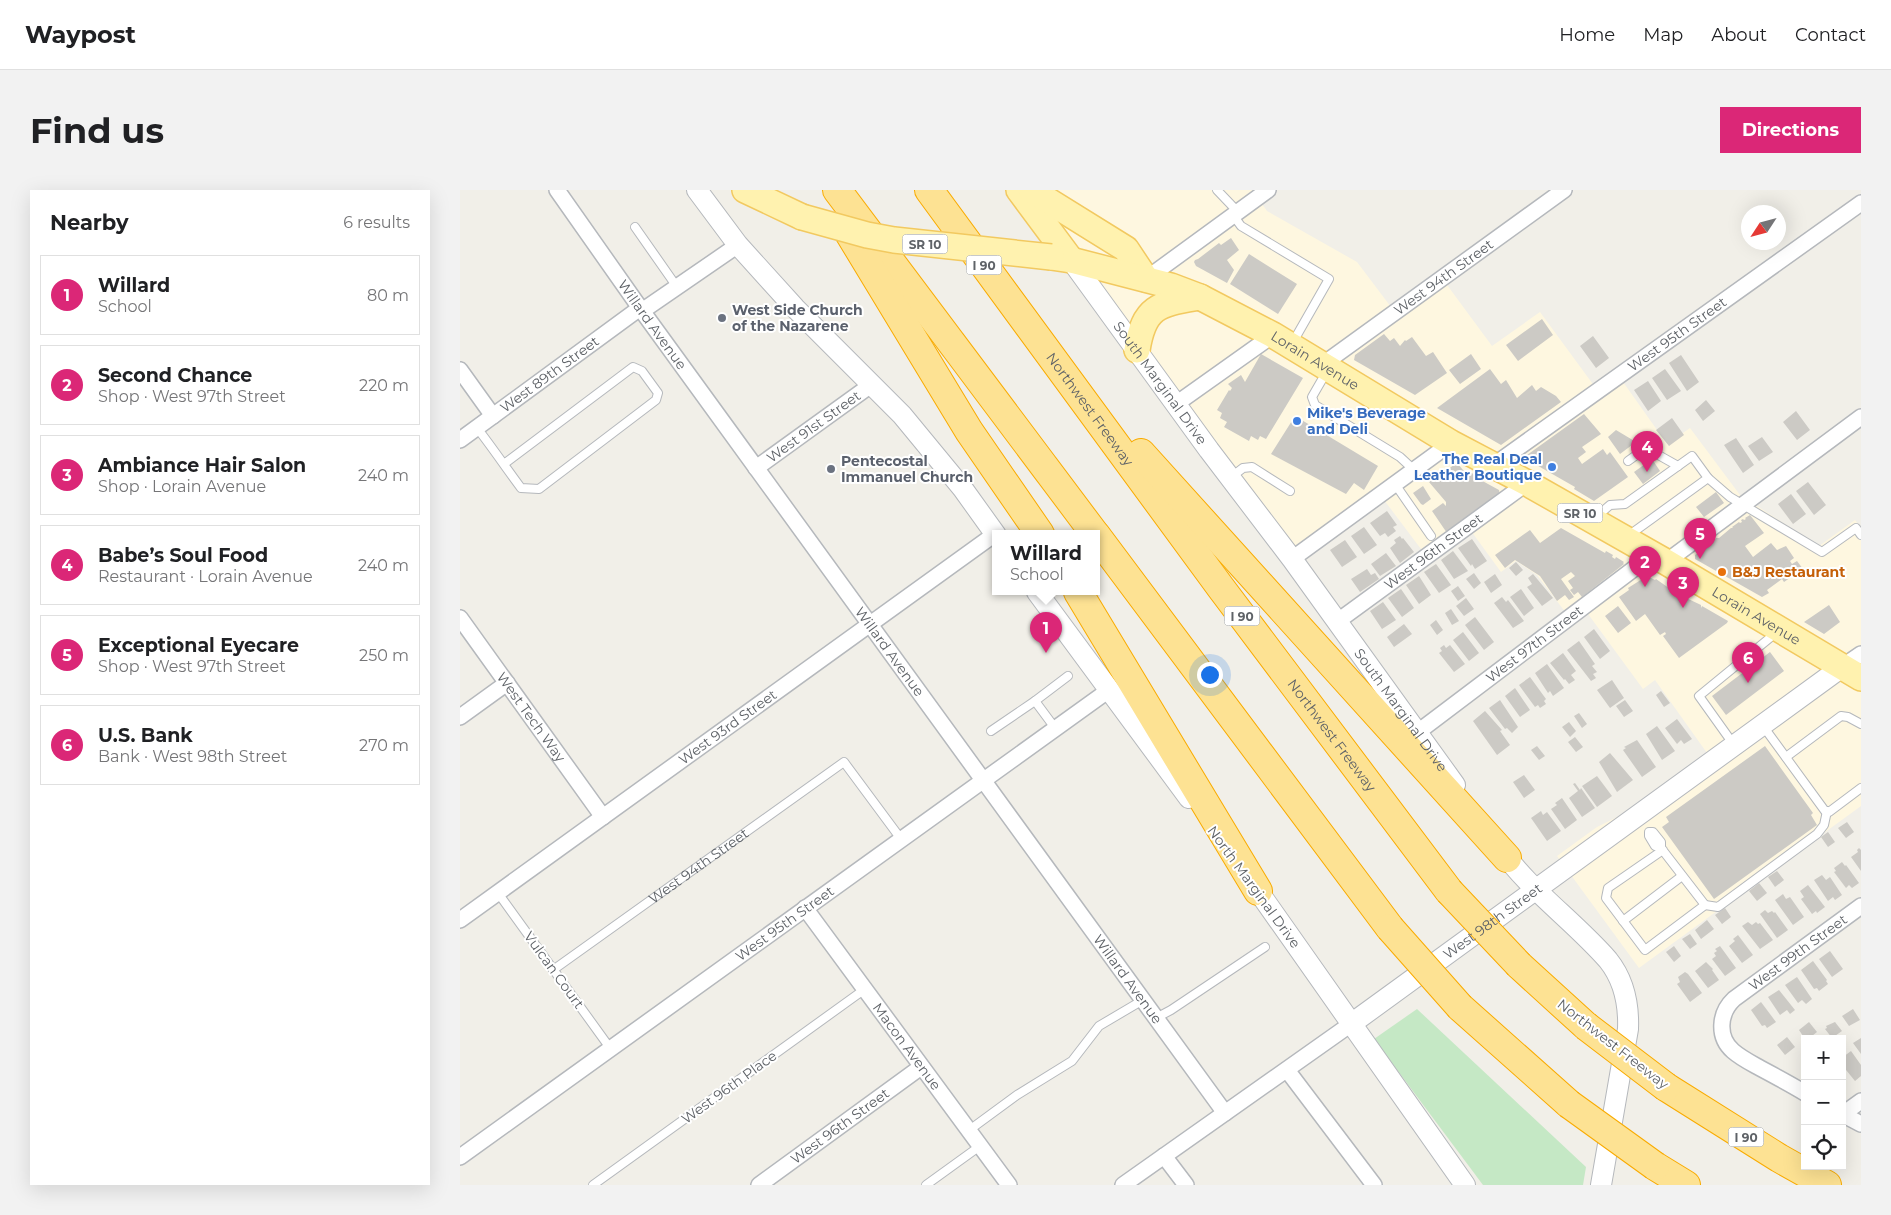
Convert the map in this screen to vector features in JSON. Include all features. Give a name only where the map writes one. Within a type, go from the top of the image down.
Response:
[{"type":"highway","points":[[824,190],[969,431],[1037,530]]},
{"type":"highway","points":[[838,190],[1092,530]]},
{"type":"highway","name":"Northwest Freeway","points":[[930,190],[1221,588],[1449,891],[1519,965],[1586,1026],[1666,1087],[1779,1158],[1827,1185]]},
{"type":"highway","points":[[1039,339],[1507,858]]},
{"type":"highway","points":[[1100,540],[1390,928],[1460,1007],[1569,1104],[1655,1166],[1686,1185]]},
{"type":"highway","points":[[1080,595],[1258,891]]},
{"type":"main road","name":"Lorain Avenue","points":[[745,190],[802,217],[867,235],[894,240],[1061,258],[1171,286],[1200,297],[1282,341],[1451,443],[1527,483],[1659,558],[1780,630],[1855,666]]},
{"type":"main road","points":[[1020,190],[1061,258]]},
{"type":"main road","points":[[1031,190],[1126,249],[1146,279]]},
{"type":"main road","points":[[1138,350],[1142,326],[1150,314],[1166,303],[1200,297]]},
{"type":"street","name":"Willard Avenue","points":[[557,190],[641,310],[1225,1113]]},
{"type":"street","points":[[697,190],[738,245],[795,308],[902,415],[963,489],[993,530]]},
{"type":"street","points":[[1146,279],[1268,190]]},
{"type":"street","name":"West 94th Street","points":[[1325,367],[1564,190]]},
{"type":"street","name":"West 95th Street","points":[[1494,465],[1861,203]]},
{"type":"street","name":"West 89th Street","points":[[460,440],[641,310],[738,245]]},
{"type":"street","name":"South Marginal Drive","points":[[1061,258],[1138,350],[1230,478],[1338,621],[1507,858],[1608,960],[1620,978],[1626,998],[1628,1029],[1601,1185]]},
{"type":"street","points":[[1176,404],[1282,341]]},
{"type":"street","points":[[460,370],[493,416]]},
{"type":"street","name":"West 91st Street","points":[[756,468],[871,385]]},
{"type":"street","name":"West 97th Street","points":[[1418,732],[1659,558],[1742,505],[1861,418]]},
{"type":"street","points":[[1292,559],[1451,443]]},
{"type":"street","name":"West 96th Street","points":[[1338,621],[1527,483]]},
{"type":"street","name":"West 93rd Street","points":[[460,920],[992,537]]},
{"type":"street","name":"North Marginal Drive","points":[[1039,595],[1258,891],[1466,1185]]},
{"type":"street","name":"West Tech Way","points":[[463,628],[507,683],[602,817]]},
{"type":"street","name":"West 98th Street","points":[[1123,1185],[1287,1070],[1536,889],[1644,824],[1734,745],[1855,666]]},
{"type":"street","points":[[460,717],[507,683]]},
{"type":"street","name":"West 95th Street","points":[[460,1157],[1109,690]]},
{"type":"street","name":"West 99th Street","points":[[1801,1091],[1740,1056],[1730,1048],[1724,1036],[1722,1019],[1726,1008],[1734,999],[1861,906]]},
{"type":"street","name":"Macon Avenue","points":[[806,908],[1009,1185]]},
{"type":"street","name":"West 96th Street","points":[[759,1185],[922,1067]]},
{"type":"street","points":[[1287,1070],[1374,1185]]},
{"type":"street","points":[[1846,1112],[1861,1101]]},
{"type":"street","points":[[1846,1116],[1861,1124]]},
{"type":"street","points":[[1164,1156],[1186,1185]]},
{"type":"lane","points":[[1217,190],[1236,213],[1241,226],[1329,279],[1282,341]]},
{"type":"lane","points":[[635,227],[677,287]]},
{"type":"lane","points":[[477,428],[521,488],[540,489],[656,400],[658,393],[642,371],[633,367],[504,464]]},
{"type":"lane","points":[[1325,367],[1312,397],[1315,405],[1400,457],[1414,470]]},
{"type":"lane","points":[[1628,461],[1646,448],[1678,466]]},
{"type":"lane","points":[[1592,520],[1610,505],[1625,504],[1692,456],[1708,478],[1730,498],[1822,552],[1856,528],[1861,535]]},
{"type":"lane","points":[[1230,478],[1243,468],[1252,467],[1290,491]]},
{"type":"lane","points":[[1624,539],[1708,478]]},
{"type":"lane","points":[[1394,484],[1431,536]]},
{"type":"lane","points":[[1734,745],[1699,696],[1780,630]]},
{"type":"lane","points":[[991,731],[1068,676]]},
{"type":"lane","points":[[1035,701],[1055,728]]},
{"type":"lane","points":[[1786,758],[1841,716],[1848,717],[1861,724]]},
{"type":"lane","points":[[1762,725],[1825,811],[1827,811]]},
{"type":"lane","name":"West 94th Street","points":[[553,970],[844,762],[901,839]]},
{"type":"lane","points":[[1827,811],[1829,812],[1861,788]]},
{"type":"lane","points":[[1644,824],[1661,842],[1662,849],[1705,905],[1718,907],[1817,834],[1824,825],[1827,811]]},
{"type":"lane","points":[[1662,849],[1608,888],[1606,898],[1645,950],[1705,905]]},
{"type":"lane","points":[[1624,922],[1682,876]]},
{"type":"lane","name":"Vulcan Court","points":[[498,893],[610,1048]]},
{"type":"lane","points":[[1156,1018],[1172,1010],[1265,947]]},
{"type":"lane","name":"West 96th Place","points":[[593,1185],[865,989]]},
{"type":"lane","points":[[968,1131],[1017,1095],[1072,1061],[1099,1026],[1143,1000]]},
{"type":"lane","points":[[926,1185],[980,1146]]},
{"type":"shaded area","points":[[1026,190],[1252,190],[1267,211],[1357,262],[1391,307],[1439,274],[1492,346],[1540,312],[1595,387],[1616,372],[1667,444],[1690,428],[1740,495],[1819,546],[1855,520],[1861,528],[1861,806],[1639,968],[1557,856],[1597,827],[1623,814],[1707,753],[1655,680],[1643,689],[1580,603],[1566,613],[1537,575],[1516,561],[1501,572],[1466,524],[1424,553],[1378,492],[1296,551]]},
{"type":"green space","points":[[1417,1009],[1586,1167],[1583,1185],[1483,1185],[1374,1039]]},
{"type":"building","points":[[1231,238],[1239,250],[1227,260],[1234,270],[1227,283],[1196,266],[1194,262],[1219,243],[1221,245]]},
{"type":"building","points":[[1249,254],[1297,284],[1278,314],[1230,284]]},
{"type":"building","points":[[1542,319],[1553,335],[1518,361],[1506,345]]},
{"type":"building","points":[[1384,334],[1390,341],[1394,338],[1400,346],[1405,340],[1412,337],[1426,356],[1433,352],[1447,373],[1415,395],[1354,360],[1355,355]]},
{"type":"building","points":[[1593,336],[1609,358],[1596,368],[1580,346]]},
{"type":"building","points":[[1261,354],[1303,378],[1266,439],[1260,436],[1258,440],[1251,436],[1249,441],[1224,427],[1227,422],[1220,418],[1222,413],[1217,410],[1232,388],[1228,384],[1241,375],[1245,382]]},
{"type":"building","points":[[1471,354],[1481,369],[1460,384],[1449,370]]},
{"type":"building","points":[[1681,355],[1699,382],[1687,391],[1669,363]]},
{"type":"building","points":[[1490,369],[1501,384],[1506,380],[1517,398],[1532,385],[1536,391],[1541,387],[1556,396],[1561,402],[1501,445],[1437,408]]},
{"type":"building","points":[[1665,369],[1681,391],[1667,400],[1652,378]]},
{"type":"building","points":[[1648,381],[1661,401],[1648,411],[1634,390]]},
{"type":"building","points":[[1706,400],[1715,411],[1703,421],[1695,410]]},
{"type":"building","points":[[1796,411],[1810,430],[1797,440],[1783,422]]},
{"type":"building","points":[[1584,414],[1601,434],[1582,447],[1586,452],[1578,458],[1582,464],[1603,449],[1607,455],[1610,452],[1628,477],[1594,501],[1574,489],[1575,487],[1526,459],[1527,455]]},
{"type":"building","points":[[1295,416],[1378,466],[1364,490],[1354,483],[1346,494],[1271,454]]},
{"type":"building","points":[[1672,418],[1684,435],[1669,446],[1656,430]]},
{"type":"building","points":[[1616,430],[1636,442],[1620,454],[1608,437]]},
{"type":"building","points":[[1762,437],[1773,452],[1759,461],[1748,446]]},
{"type":"building","points":[[1736,438],[1754,465],[1743,473],[1724,445]]},
{"type":"building","points":[[1652,459],[1660,471],[1643,484],[1634,472]]},
{"type":"building","points":[[1458,464],[1463,470],[1472,473],[1477,478],[1499,490],[1500,496],[1447,533],[1432,511],[1443,503],[1446,506],[1446,502],[1429,482]]},
{"type":"building","points":[[1808,482],[1826,505],[1814,515],[1796,491]]},
{"type":"building","points":[[1423,486],[1431,499],[1423,505],[1413,493]]},
{"type":"building","points":[[1716,492],[1724,503],[1704,517],[1696,507]]},
{"type":"building","points":[[1791,494],[1806,514],[1793,524],[1778,504]]},
{"type":"building","points":[[1387,511],[1397,525],[1393,527],[1396,531],[1388,537],[1385,533],[1380,536],[1370,523]]},
{"type":"building","points":[[1750,515],[1764,533],[1745,546],[1753,557],[1771,543],[1777,550],[1786,546],[1794,558],[1790,561],[1792,564],[1797,561],[1803,569],[1784,582],[1782,579],[1767,590],[1769,593],[1762,597],[1695,559],[1695,555],[1716,538],[1719,538]]},
{"type":"building","points":[[1364,527],[1377,545],[1364,554],[1351,536]]},
{"type":"building","points":[[1561,528],[1605,553],[1606,551],[1613,555],[1612,557],[1615,559],[1616,557],[1624,562],[1624,564],[1582,597],[1578,592],[1574,595],[1570,590],[1573,588],[1568,581],[1575,576],[1571,572],[1561,579],[1574,597],[1569,600],[1565,595],[1557,601],[1540,576],[1515,560],[1505,568],[1495,555],[1530,530],[1540,543]]},
{"type":"building","points":[[1400,536],[1414,552],[1400,563],[1390,548],[1396,543],[1394,540]]},
{"type":"building","points":[[1472,539],[1487,561],[1475,569],[1458,548]]},
{"type":"building","points":[[1345,540],[1357,557],[1342,567],[1330,550]]},
{"type":"building","points":[[1453,551],[1468,571],[1454,579],[1441,560]]},
{"type":"building","points":[[1386,553],[1396,566],[1380,576],[1371,564]]},
{"type":"building","points":[[1516,562],[1523,570],[1516,576],[1509,568]]},
{"type":"building","points":[[1436,564],[1451,585],[1439,593],[1424,572]]},
{"type":"building","points":[[1367,569],[1371,575],[1375,573],[1379,579],[1360,592],[1351,579]]},
{"type":"building","points":[[1474,573],[1481,583],[1474,589],[1466,579]]},
{"type":"building","points":[[1495,574],[1502,585],[1491,593],[1484,582]]},
{"type":"building","points":[[1533,574],[1553,598],[1542,606],[1527,587],[1532,584],[1528,578]]},
{"type":"building","points":[[1419,576],[1431,595],[1419,604],[1406,585]]},
{"type":"building","points":[[1647,576],[1656,579],[1676,593],[1677,591],[1682,596],[1701,605],[1701,608],[1702,606],[1728,621],[1727,623],[1679,658],[1663,636],[1666,634],[1665,632],[1660,635],[1645,614],[1636,621],[1619,597],[1629,590],[1628,588]]},
{"type":"building","points":[[1458,586],[1465,596],[1458,601],[1451,591]]},
{"type":"building","points":[[1401,589],[1414,608],[1402,617],[1388,598]]},
{"type":"building","points":[[1521,589],[1534,608],[1524,616],[1510,597]]},
{"type":"building","points":[[1502,597],[1506,602],[1508,600],[1524,621],[1513,628],[1494,603]]},
{"type":"building","points":[[1466,598],[1474,609],[1464,616],[1456,606]]},
{"type":"building","points":[[1383,602],[1396,620],[1382,629],[1370,611]]},
{"type":"building","points":[[1829,605],[1840,622],[1824,634],[1804,622]]},
{"type":"building","points":[[1618,606],[1631,623],[1618,633],[1605,616]]},
{"type":"building","points":[[1451,609],[1459,621],[1452,625],[1445,613]]},
{"type":"building","points":[[1475,617],[1494,642],[1484,650],[1465,625]]},
{"type":"building","points":[[1436,620],[1443,630],[1437,635],[1430,625]]},
{"type":"building","points":[[1404,624],[1412,634],[1394,647],[1387,637]]},
{"type":"building","points":[[1594,629],[1610,651],[1600,659],[1584,637]]},
{"type":"building","points":[[1463,632],[1479,653],[1469,661],[1453,640]]},
{"type":"building","points":[[1579,641],[1595,664],[1592,666],[1597,672],[1593,674],[1596,678],[1591,681],[1567,650]]},
{"type":"building","points":[[1444,645],[1446,648],[1450,645],[1465,664],[1454,672],[1439,653],[1442,651],[1440,648]]},
{"type":"building","points":[[1770,652],[1784,671],[1726,715],[1712,696]]},
{"type":"building","points":[[1563,653],[1576,671],[1571,675],[1575,680],[1569,684],[1550,663]]},
{"type":"building","points":[[1547,664],[1564,688],[1553,696],[1550,691],[1548,693],[1535,673]]},
{"type":"building","points":[[1530,677],[1546,699],[1544,701],[1546,704],[1540,708],[1538,705],[1535,707],[1519,685]]},
{"type":"building","points":[[1612,680],[1624,698],[1610,708],[1597,690]]},
{"type":"building","points":[[1515,688],[1530,710],[1520,717],[1505,696]]},
{"type":"building","points":[[1661,691],[1670,703],[1664,707],[1656,695]]},
{"type":"building","points":[[1500,700],[1518,727],[1512,733],[1507,728],[1505,729],[1489,708]]},
{"type":"building","points":[[1625,700],[1633,711],[1624,717],[1616,706]]},
{"type":"building","points":[[1485,711],[1502,730],[1500,731],[1510,745],[1497,755],[1473,721]]},
{"type":"building","points":[[1579,713],[1587,724],[1582,728],[1574,716]]},
{"type":"building","points":[[1677,719],[1692,739],[1684,744],[1681,740],[1677,744],[1665,728]]},
{"type":"building","points":[[1569,722],[1576,731],[1570,737],[1562,727]]},
{"type":"building","points":[[1657,726],[1675,751],[1662,760],[1646,734]]},
{"type":"building","points":[[1575,737],[1583,747],[1576,752],[1568,742]]},
{"type":"building","points":[[1637,740],[1656,767],[1642,777],[1623,750],[1626,748],[1624,747]]},
{"type":"building","points":[[1537,746],[1545,756],[1539,760],[1531,750]]},
{"type":"building","points":[[1765,746],[1813,813],[1811,815],[1817,825],[1714,899],[1662,827],[1669,822],[1666,817]]},
{"type":"building","points":[[1610,753],[1633,780],[1617,792],[1599,762]]},
{"type":"building","points":[[1524,775],[1535,790],[1524,798],[1513,782]]},
{"type":"building","points":[[1597,776],[1612,796],[1597,807],[1582,786]]},
{"type":"building","points":[[1575,783],[1580,790],[1581,788],[1595,808],[1582,817],[1569,798],[1578,791],[1573,784]]},
{"type":"building","points":[[1562,798],[1577,820],[1565,829],[1551,809]]},
{"type":"building","points":[[1541,811],[1543,815],[1547,812],[1561,831],[1547,841],[1531,818]]},
{"type":"building","points":[[1847,822],[1854,832],[1846,838],[1838,828]]},
{"type":"building","points":[[1828,832],[1835,842],[1828,847],[1821,837]]},
{"type":"building","points":[[1859,848],[1861,850],[1861,871],[1851,857],[1858,852]]},
{"type":"building","points":[[1842,862],[1859,883],[1852,888],[1849,885],[1846,888],[1834,872],[1836,871],[1834,868]]},
{"type":"building","points":[[1777,871],[1784,880],[1775,887],[1768,877]]},
{"type":"building","points":[[1822,875],[1826,880],[1830,877],[1842,895],[1835,900],[1833,897],[1828,901],[1814,880]]},
{"type":"building","points":[[1759,883],[1767,893],[1757,901],[1749,891]]},
{"type":"building","points":[[1808,885],[1825,907],[1817,913],[1816,911],[1812,914],[1801,899],[1804,897],[1800,891]]},
{"type":"building","points":[[1783,894],[1786,899],[1790,897],[1804,917],[1793,925],[1775,900]]},
{"type":"building","points":[[1725,908],[1731,917],[1722,924],[1715,915]]},
{"type":"building","points":[[1765,910],[1768,913],[1775,912],[1788,930],[1777,938],[1760,914]]},
{"type":"building","points":[[1707,920],[1714,929],[1701,939],[1695,930]]},
{"type":"building","points":[[1748,922],[1752,925],[1756,922],[1760,923],[1773,940],[1760,949],[1742,926]]},
{"type":"building","points":[[1690,934],[1697,944],[1690,949],[1682,939]]},
{"type":"building","points":[[1738,935],[1753,955],[1742,963],[1729,946]]},
{"type":"building","points":[[1674,946],[1681,956],[1674,962],[1666,952]]},
{"type":"building","points":[[1720,946],[1736,968],[1725,976],[1712,959],[1716,956],[1714,953],[1717,951],[1715,949]]},
{"type":"building","points":[[1830,951],[1843,969],[1832,977],[1819,959]]},
{"type":"building","points":[[1813,961],[1828,984],[1819,991],[1817,988],[1814,989],[1801,970]]},
{"type":"building","points":[[1706,962],[1713,969],[1719,980],[1708,988],[1695,971]]},
{"type":"building","points":[[1685,972],[1702,993],[1690,1002],[1677,984],[1680,982],[1678,977]]},
{"type":"building","points":[[1797,977],[1812,999],[1806,1004],[1802,1000],[1798,1003],[1785,985]]},
{"type":"building","points":[[1779,990],[1795,1010],[1790,1014],[1787,1010],[1780,1015],[1768,997]]},
{"type":"building","points":[[1761,1002],[1776,1022],[1767,1028],[1765,1025],[1762,1026],[1751,1010]]},
{"type":"building","points":[[1853,1009],[1860,1020],[1849,1026],[1842,1016]]},
{"type":"building","points":[[1809,1022],[1817,1032],[1813,1035],[1802,1035],[1799,1030]]},
{"type":"building","points":[[1835,1022],[1842,1031],[1836,1035],[1830,1035],[1825,1029],[1827,1028],[1826,1026]]},
{"type":"building","points":[[1787,1037],[1795,1047],[1785,1055],[1777,1045]]},
{"type":"building","points":[[1861,1038],[1861,1054],[1853,1043]]},
{"type":"building","points":[[1851,1051],[1861,1065],[1861,1076],[1855,1081],[1846,1070],[1846,1055]]},
{"type":"place","name":"West Side Church of the Nazarene","points":[[722,318]]},
{"type":"place","name":"Mike's Beverage and Deli","points":[[1297,421]]},
{"type":"place","name":"The Real Deal Leather Boutique","points":[[1552,467]]},
{"type":"place","name":"Pentecostal Immanuel Church","points":[[831,469]]},
{"type":"place","name":"Babe’s Soul Food","points":[[1647,472]]},
{"type":"place","name":"Exceptional Eyecare","points":[[1700,559]]},
{"type":"place","name":"B&J Restaurant","points":[[1722,572]]},
{"type":"place","name":"Second Chance","points":[[1645,587]]},
{"type":"place","name":"Ambiance Hair Salon","points":[[1683,608]]},
{"type":"place","name":"Willard","points":[[1046,653]]},
{"type":"place","name":"U.S. Bank","points":[[1748,683]]}]
